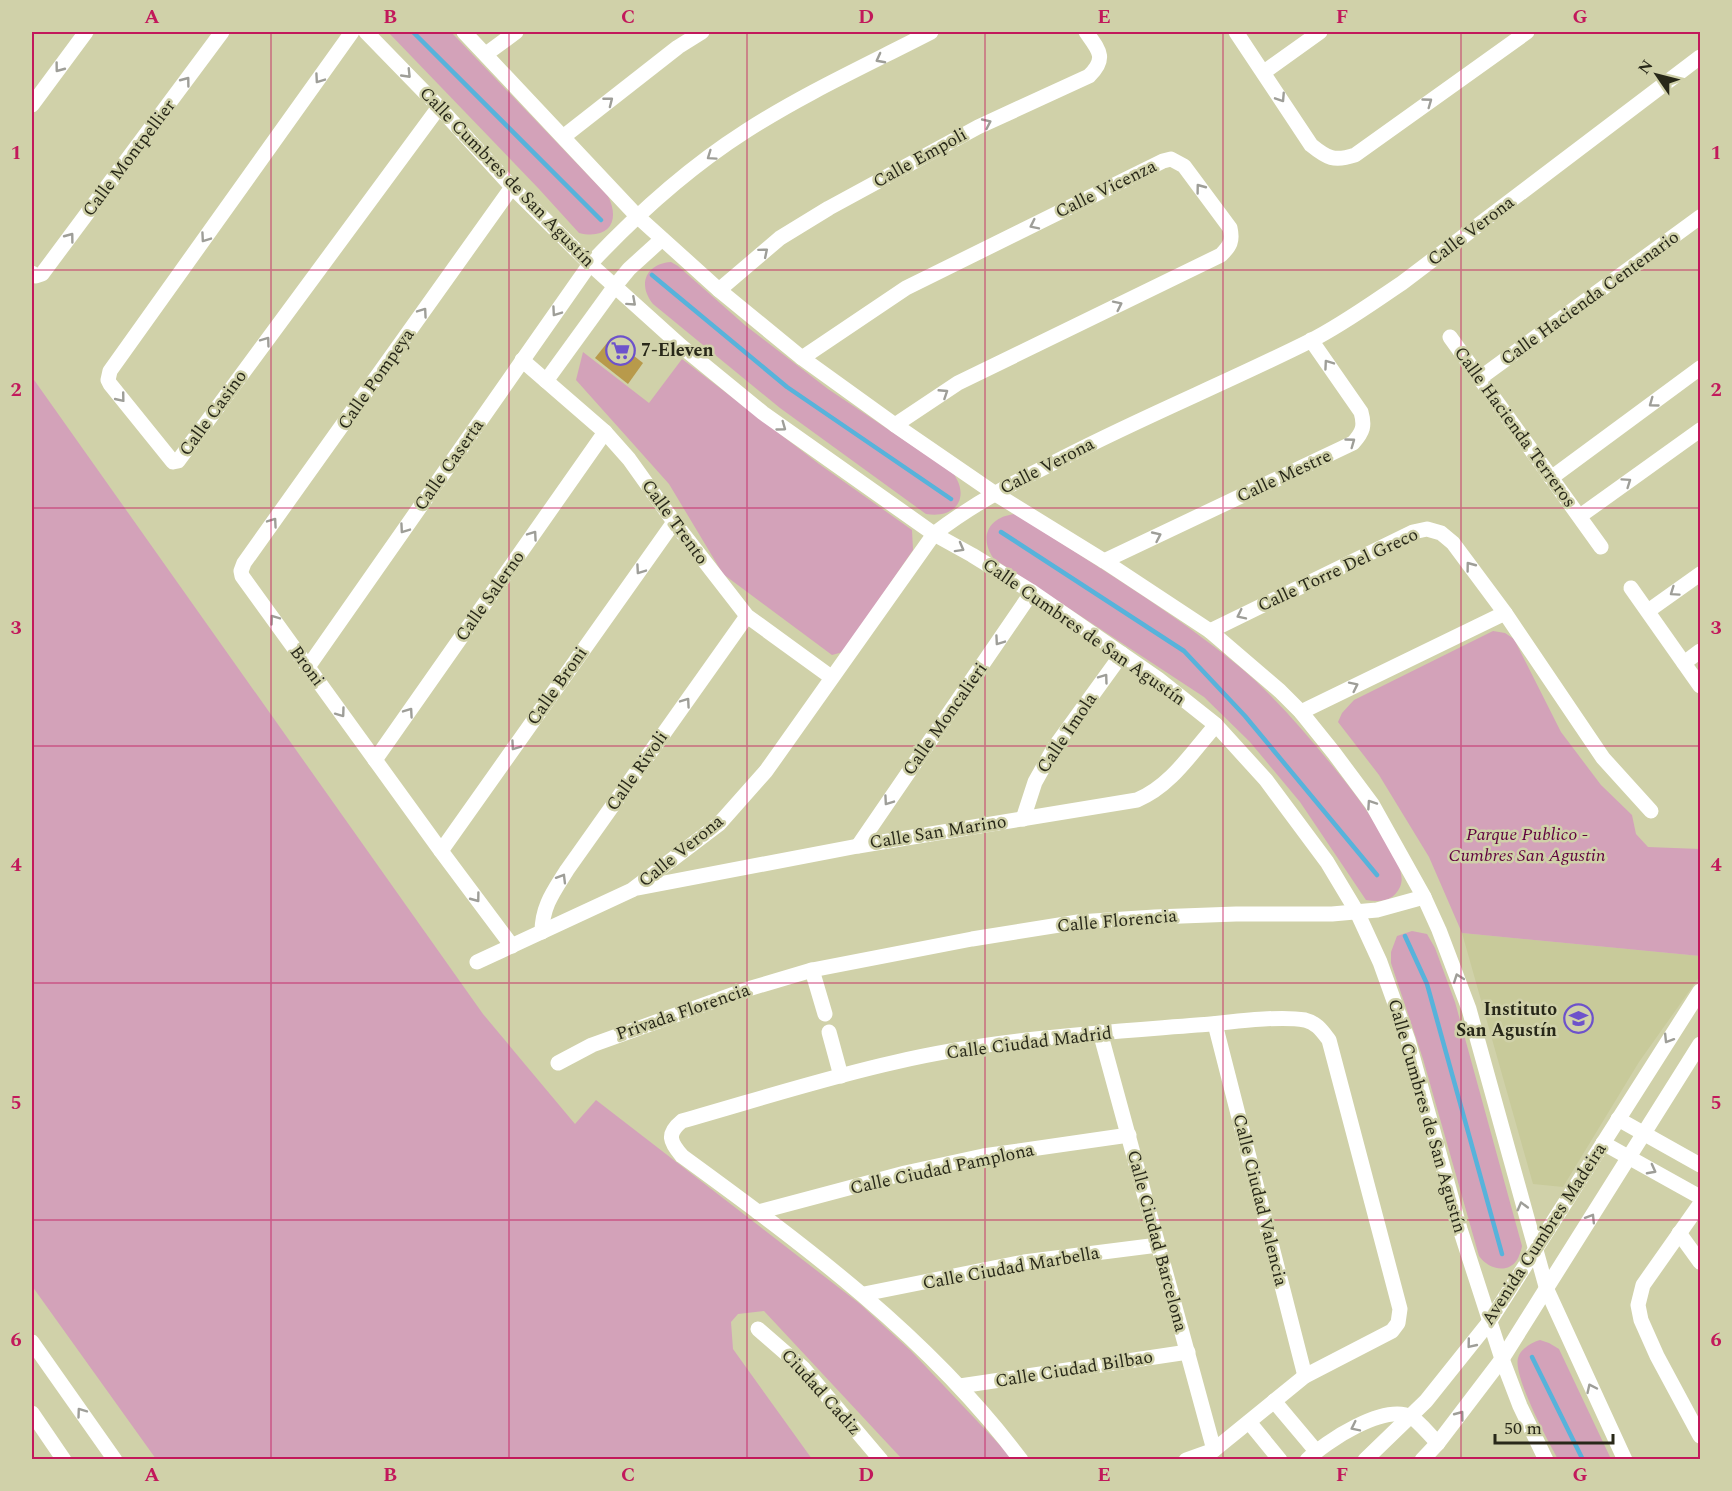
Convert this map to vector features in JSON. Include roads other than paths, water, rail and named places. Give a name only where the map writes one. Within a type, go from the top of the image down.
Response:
[{"type":"street","points":[[32,105],[86,32]]},
{"type":"street","name":"Calle Montpellier","points":[[32,273],[36,276],[42,274],[222,32]]},
{"type":"street","name":"Calle Casino","points":[[352,32],[111,371],[108,380],[110,384],[173,462],[178,461],[439,107]]},
{"type":"street","name":"Calle Cumbres de San Agustín","points":[[366,32],[512,187],[590,264],[681,346],[763,413],[934,534],[1032,592],[1122,654],[1216,725],[1266,780],[1327,862],[1357,912],[1380,962],[1408,1040],[1460,1229],[1502,1359],[1520,1406],[1546,1460]]},
{"type":"street","points":[[464,32],[637,216],[719,290],[802,357],[994,493],[1104,561],[1210,631],[1301,712],[1372,804],[1424,897],[1469,1009],[1546,1290],[1625,1460]]},
{"type":"street","points":[[486,54],[516,32]]},
{"type":"street","points":[[562,137],[678,47],[702,32]]},
{"type":"street","points":[[590,264],[637,216],[688,172],[746,132],[808,94],[931,32]]},
{"type":"street","name":"Calle Empoli","points":[[719,290],[780,238],[829,208],[978,127],[1089,76],[1097,68],[1100,59],[1098,50],[1086,32]]},
{"type":"street","points":[[1236,32],[1311,145],[1324,156],[1341,160],[1355,155],[1527,32]]},
{"type":"street","points":[[1264,72],[1320,32]]},
{"type":"street","name":"Calle Verona","points":[[477,962],[632,890],[718,824],[766,771],[934,534],[954,518],[994,493],[1158,411],[1311,340],[1402,283],[1701,57]]},
{"type":"street","name":"Calle Vicenza","points":[[802,357],[906,288],[1163,161],[1171,159],[1184,166],[1230,228],[1233,238],[1221,255],[958,383],[895,424]]},
{"type":"street","name":"Calle Pompeya","points":[[241,571],[244,563],[512,187]]},
{"type":"street","name":"Calle Hacienda Centenario","points":[[1480,378],[1701,218]]},
{"type":"street","points":[[546,381],[615,286],[629,269],[662,239]]},
{"type":"street","name":"Calle Caserta","points":[[308,667],[590,264]]},
{"type":"street","name":"Calle Hacienda Terreros","points":[[1450,337],[1601,547]]},
{"type":"street","name":"Calle Mestre","points":[[1104,561],[1353,443],[1361,434],[1364,424],[1361,412],[1311,340]]},
{"type":"street","name":"Calle Trento","points":[[522,360],[605,432],[629,459],[674,522],[747,616],[831,677]]},
{"type":"street","points":[[1551,478],[1701,368]]},
{"type":"street","points":[[1580,516],[1701,430]]},
{"type":"street","name":"Calle Salerno","points":[[375,760],[605,432]]},
{"type":"street","name":"Calle Broni","points":[[441,851],[674,522]]},
{"type":"street","name":"Calle Torre Del Greco","points":[[1210,631],[1413,532],[1427,529],[1441,533],[1453,543],[1505,613],[1603,758],[1651,811]]},
{"type":"street","name":"Broni","points":[[241,571],[242,576],[375,760]]},
{"type":"street","points":[[1648,610],[1701,574]]},
{"type":"street","points":[[1631,588],[1701,686]]},
{"type":"street","name":"Calle Moncalieri","points":[[858,846],[1032,592]]},
{"type":"street","points":[[1301,712],[1505,613]]},
{"type":"street","name":"Calle Rivoli","points":[[542,932],[542,915],[567,870],[747,616]]},
{"type":"street","points":[[1684,663],[1701,651]]},
{"type":"street","name":"Calle Imola","points":[[1023,819],[1035,782],[1054,748],[1122,654]]},
{"type":"street","name":"Calle San Marino","points":[[632,890],[858,846],[1112,806],[1137,800],[1153,794],[1167,781],[1216,725]]},
{"type":"street","points":[[375,760],[512,946]]},
{"type":"street","name":"Calle Florencia","points":[[812,970],[972,939],[1078,922],[1155,916],[1332,914],[1377,910],[1424,897]]},
{"type":"street","points":[[812,970],[825,1014]]},
{"type":"street","name":"Privada Florencia","points":[[558,1062],[592,1045],[748,989],[812,970]]},
{"type":"street","name":"Avenida Cumbres Madeira","points":[[1365,1460],[1426,1401],[1490,1321],[1701,991]]},
{"type":"street","name":"Calle Ciudad Madrid","points":[[1021,1460],[960,1386],[864,1294],[682,1155],[674,1145],[671,1135],[673,1128],[682,1121],[841,1076],[897,1062],[978,1047],[1100,1032],[1286,1019],[1313,1023],[1329,1040],[1400,1309],[1398,1323],[1392,1331],[1305,1376],[1215,1450],[1186,1460]]},
{"type":"street","name":"Calle Ciudad Valencia","points":[[1215,1024],[1305,1376]]},
{"type":"street","points":[[829,1032],[841,1076]]},
{"type":"street","name":"Calle Ciudad Barcelona","points":[[1100,1032],[1215,1450]]},
{"type":"street","name":"Avenida Cumbres Madeira","points":[[1422,1460],[1438,1443],[1502,1359],[1701,1044]]},
{"type":"street","points":[[1618,1119],[1701,1165]]},
{"type":"street","name":"Calle Ciudad Pamplona","points":[[758,1212],[905,1173],[983,1156],[1129,1135]]},
{"type":"street","points":[[1603,1143],[1701,1197]]},
{"type":"street","points":[[1701,1204],[1643,1285],[1638,1305],[1641,1320],[1657,1356],[1701,1436]]},
{"type":"street","points":[[1679,1233],[1701,1262]]},
{"type":"street","name":"Calle Ciudad Marbella","points":[[864,1294],[1024,1262],[1158,1245]]},
{"type":"street","name":"Ciudad Cadiz","points":[[758,1329],[804,1369],[881,1460]]},
{"type":"street","points":[[32,1342],[115,1460]]},
{"type":"street","name":"Calle Ciudad Bilbao","points":[[960,1386],[1188,1352]]},
{"type":"street","points":[[1275,1401],[1311,1455],[1353,1428],[1385,1414],[1411,1416],[1438,1443]]},
{"type":"street","points":[[32,1413],[64,1460]]},
{"type":"street","points":[[1249,1422],[1280,1460]]},
{"type":"waterway","points":[[413,32],[601,220]]},
{"type":"waterway","points":[[652,275],[787,387],[951,499]]},
{"type":"waterway","points":[[1001,532],[1184,651],[1245,716],[1377,875]]},
{"type":"waterway","points":[[1405,936],[1427,984],[1502,1254]]},
{"type":"waterway","points":[[1532,1357],[1583,1460]]},
{"type":"place","name":"7-Eleven","points":[[620,350]]},
{"type":"place","name":"Instituto San Agustín","points":[[1578,1019]]},
{"type":"park label","name":"Parque Publico - Cumbres San Agustin","points":[[1527,844]]}]
